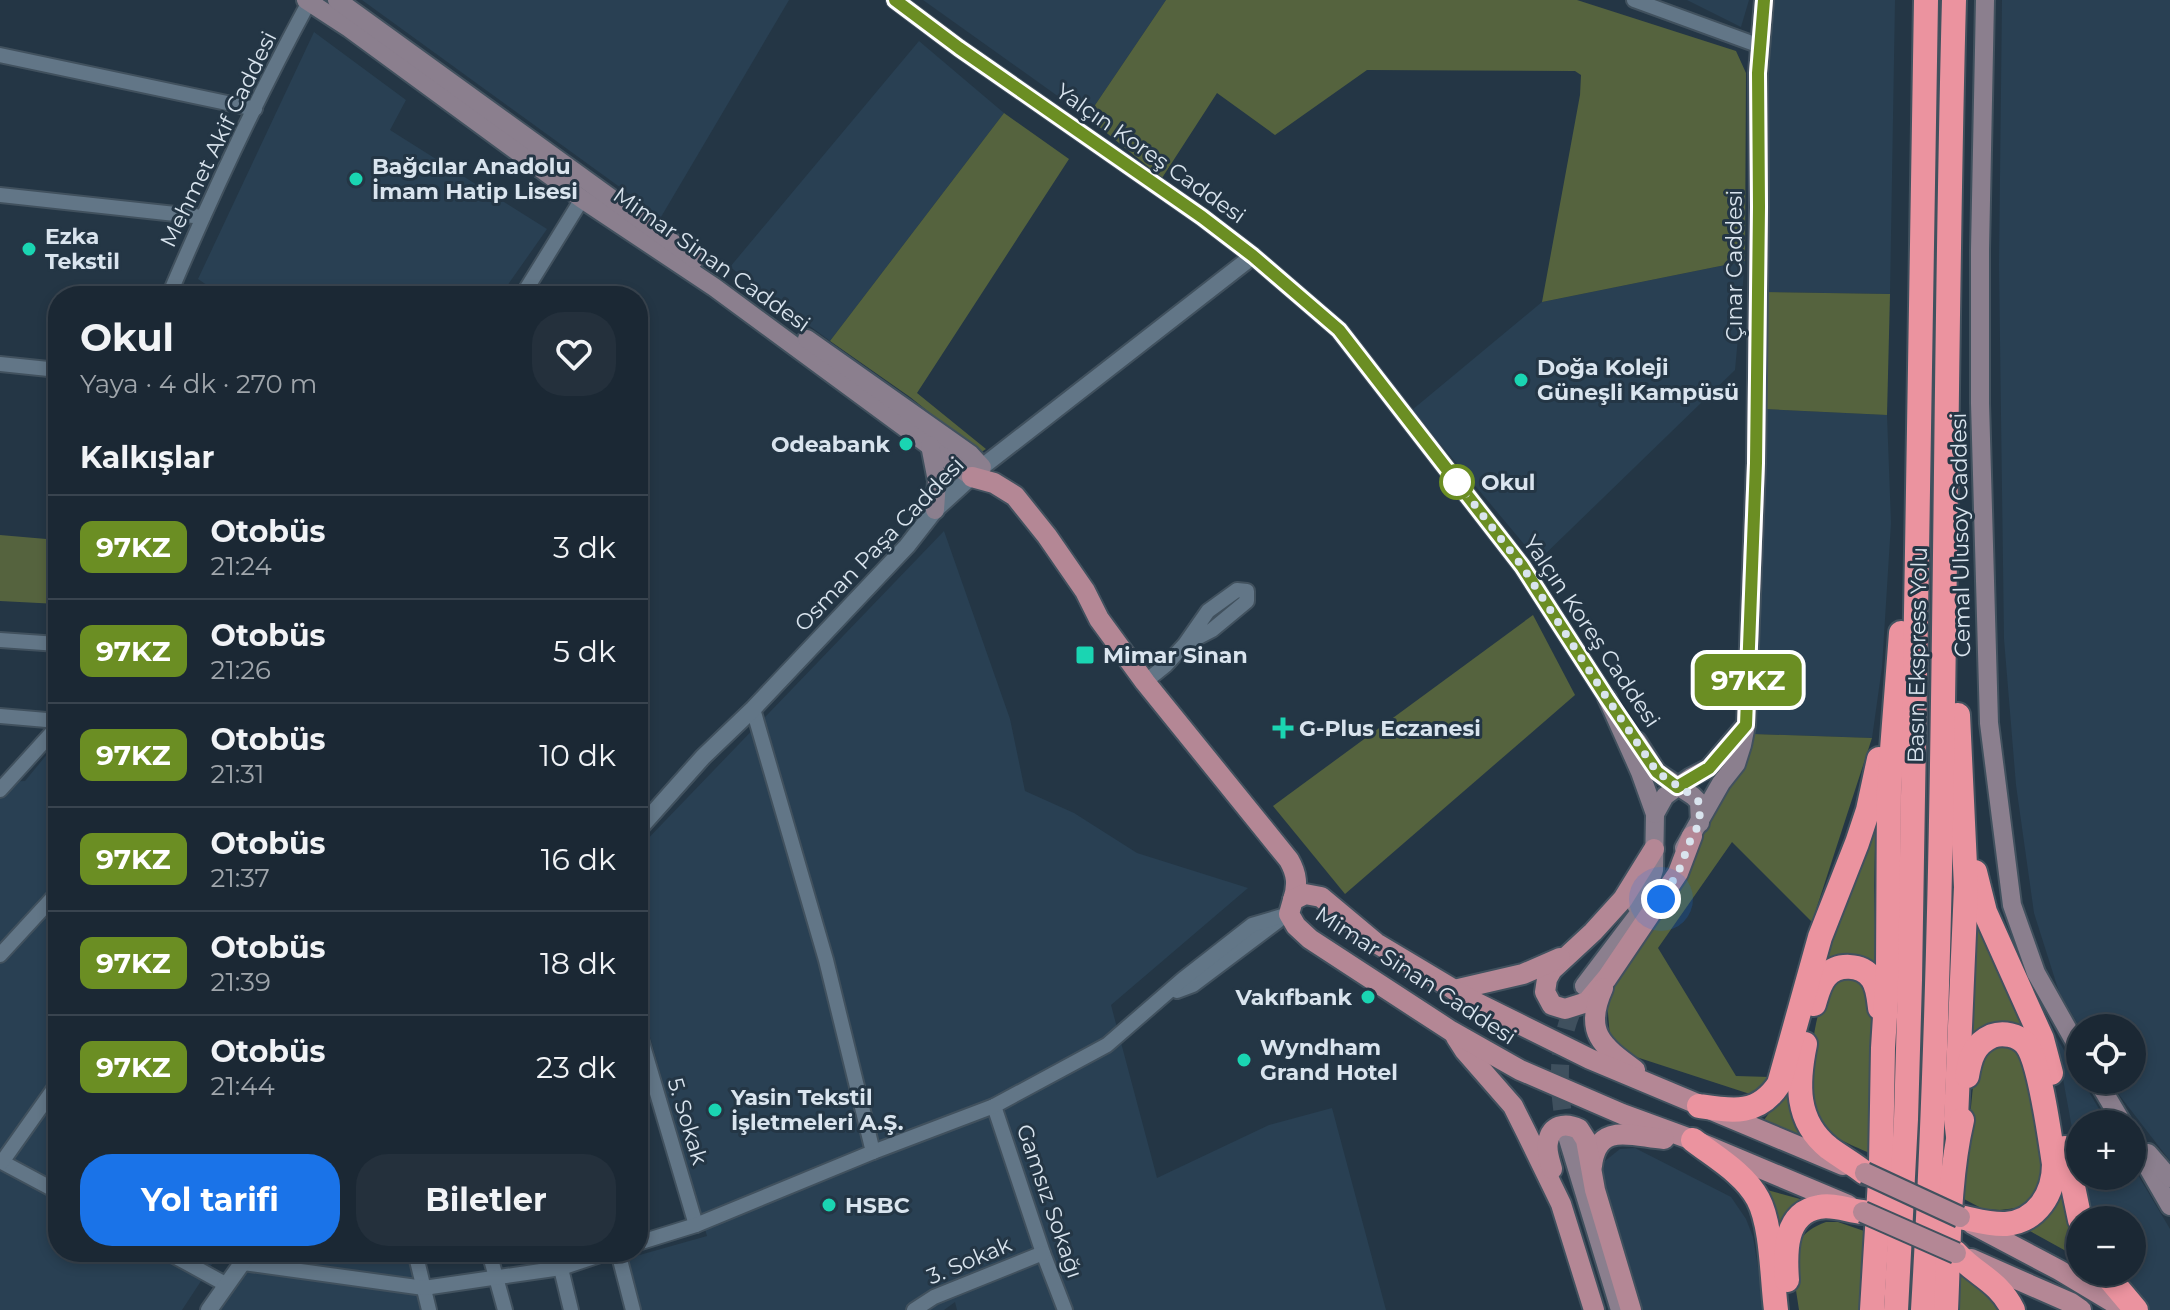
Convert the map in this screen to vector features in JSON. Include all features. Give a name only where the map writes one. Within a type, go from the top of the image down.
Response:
[{"type":"highway","name":"Basın Ekspress Yolu","points":[[1878,1309],[1910,994],[1926,0]]},
{"type":"highway","name":"Basın Ekspress Yolu","points":[[1923,1310],[1937,991],[1954,0]]},
{"type":"highway","points":[[1878,1309],[1883,1048],[1888,970],[1889,789],[1901,638],[1908,461],[1910,437],[1919,411]]},
{"type":"highway","points":[[1946,469],[1956,514],[1958,543],[1959,770],[1966,887],[1956,1119],[1958,1136]]},
{"type":"highway","points":[[1699,1106],[1750,1108],[1764,1101],[1779,1084],[1820,937],[1868,810],[1901,638]]},
{"type":"highway","points":[[1959,770],[1972,858],[1985,912],[2042,1039],[2076,1206]]},
{"type":"highway","points":[[1865,1173],[1823,1142],[1809,1125],[1800,1097],[1801,1063],[1818,988],[1825,976],[1834,970],[1854,967],[1873,979],[1883,1048]]},
{"type":"highway","points":[[1946,1310],[1958,1136],[1970,1059],[1983,1041],[1998,1034],[2017,1037],[2032,1056],[2038,1079],[2054,1164],[2051,1190],[2043,1204],[2030,1215],[2008,1224],[1960,1217]]},
{"type":"highway","points":[[1693,1140],[1737,1174],[1758,1198],[1767,1229],[1776,1310]]},
{"type":"highway","points":[[1790,1310],[1786,1245],[1794,1224],[1819,1207],[1863,1212]]},
{"type":"highway","points":[[1956,1253],[2002,1290],[2013,1310]]},
{"type":"highway","points":[[2116,1286],[2136,1310]]},
{"type":"main road","name":"Mimar Sinan Caddesi","points":[[337,0],[590,185],[970,454],[977,472]]},
{"type":"main road","name":"Çınar Caddesi","points":[[1584,986],[1668,874],[1696,830],[1721,783],[1736,764],[1746,725],[1756,463],[1760,46],[1764,0]]},
{"type":"main road","name":"Cemal Ulusoy Caddesi","points":[[1985,0],[1980,403],[1989,723],[2012,905],[2036,973],[2066,1026]]},
{"type":"main road","name":"Mimar Sinan Caddesi","points":[[310,1],[582,199],[714,287],[930,445],[977,472]]},
{"type":"main road","points":[[930,445],[937,481],[935,510]]},
{"type":"main road","points":[[977,472],[1015,496],[1047,536],[1085,591],[1099,619],[1145,682],[1289,860],[1295,870],[1297,887],[1288,911]]},
{"type":"main road","points":[[1568,999],[1648,888],[1654,870],[1655,814],[1607,698]]},
{"type":"main road","name":"Yalçın Koreş Caddesi","points":[[1607,698],[1657,772],[1699,802],[1696,830]]},
{"type":"main road","points":[[1655,814],[1665,796],[1709,768],[1746,725]]},
{"type":"main road","points":[[1654,849],[1623,899],[1552,970],[1545,992],[1552,1005],[1565,1009],[1587,1002],[1607,978],[1678,873],[1696,830]]},
{"type":"main road","name":"Mimar Sinan Caddesi","points":[[2081,1310],[1863,1212],[1520,1070],[1451,1031],[1310,939],[1296,926],[1288,911],[1305,894],[1321,897],[1376,943],[1454,990],[1590,1059],[1865,1173],[1960,1217],[2126,1310]]},
{"type":"main road","points":[[1454,990],[1523,974],[1567,955]]},
{"type":"main road","points":[[1607,978],[1598,999],[1595,1020],[1598,1033],[1605,1047],[1660,1089]]},
{"type":"main road","points":[[1451,1031],[1513,1106],[1561,1204]]},
{"type":"main road","points":[[1594,1310],[1561,1204],[1548,1150],[1548,1139],[1553,1130],[1566,1124],[1579,1129],[1586,1140],[1591,1174],[1631,1310]]},
{"type":"main road","points":[[1591,1174],[1593,1159],[1601,1141],[1613,1135],[1630,1133],[1660,1139],[1693,1140]]},
{"type":"main road","points":[[1609,1310],[1563,1139],[1620,1310]]},
{"type":"main road","points":[[2146,1149],[2170,1178]]},
{"type":"main road","points":[[2146,1164],[2170,1206]]},
{"type":"street","name":"Yalçın Koreş Caddesi","points":[[895,0],[1202,217],[1339,330],[1522,566],[1607,698]]},
{"type":"street","points":[[1634,0],[1760,46]]},
{"type":"street","name":"Mehmet Akif Caddesi","points":[[173,286],[203,217],[310,1]]},
{"type":"street","points":[[0,55],[255,109]]},
{"type":"street","points":[[0,195],[203,217]]},
{"type":"street","points":[[528,286],[582,199]]},
{"type":"street","name":"Osman Paşa Caddesi","points":[[648,819],[703,757],[753,709],[907,546],[935,510],[977,472],[1253,256]]},
{"type":"street","points":[[0,364],[48,369]]},
{"type":"street","points":[[0,640],[48,643]]},
{"type":"street","points":[[1145,682],[1185,644]]},
{"type":"street","points":[[753,709],[826,960],[873,1152]]},
{"type":"street","points":[[0,716],[48,722]]},
{"type":"street","points":[[0,790],[48,735]]},
{"type":"street","points":[[0,770],[16,772]]},
{"type":"street","points":[[0,955],[48,903]]},
{"type":"street","points":[[648,1240],[696,1225],[994,1106],[1107,1045],[1252,925],[1288,911]]},
{"type":"street","name":"5. Sokak","points":[[648,1063],[696,1225]]},
{"type":"street","points":[[48,1097],[1,1161],[48,1187]]},
{"type":"street","name":"Gamsız Sokağı","points":[[994,1106],[1065,1310]]},
{"type":"street","name":"3. Sokak","points":[[914,1310],[934,1297],[1043,1253]]},
{"type":"street","points":[[185,1262],[227,1285]]},
{"type":"street","points":[[213,1308],[243,1262]]},
{"type":"street","points":[[275,1262],[424,1288],[496,1279],[579,1262]]},
{"type":"street","points":[[418,1262],[429,1310]]},
{"type":"street","points":[[492,1262],[505,1310]]},
{"type":"street","points":[[560,1262],[571,1310]]},
{"type":"street","points":[[621,1262],[633,1310]]},
{"type":"shaded area","points":[[362,0],[789,0],[661,217]]},
{"type":"shaded area","points":[[923,0],[1166,0],[1087,117]]},
{"type":"shaded area","points":[[1687,0],[1749,0],[1741,27]]},
{"type":"shaded area","points":[[1775,0],[1895,0],[1890,294],[1764,292],[1766,24]]},
{"type":"shaded area","points":[[2002,0],[2170,0],[2170,1161],[2146,1130],[2146,1110],[2131,1110],[2119,1094],[2146,1094],[2146,1014],[2072,1014],[2059,992],[2034,913],[2016,785],[2004,639],[1999,265]]},
{"type":"shaded area","name":"Bağcılar Anadolu İmam Hatip Lisesi","points":[[314,32],[406,100],[390,130],[547,229],[507,286],[208,286],[198,279]]},
{"type":"shaded area","points":[[919,41],[1004,113],[830,341],[730,267]]},
{"type":"shaded area","points":[[1745,261],[1735,370],[1538,561],[1412,410],[1542,302]]},
{"type":"shaded area","points":[[1764,409],[1887,415],[1891,523],[1882,667],[1872,738],[1753,734]]},
{"type":"shaded area","points":[[944,531],[1010,719],[1025,791],[1074,813],[1137,853],[1248,888],[1111,1005],[1157,1178],[1269,1125],[1332,1108],[1386,1310],[957,1310],[955,1302],[944,1310],[636,1310],[630,1262],[648,1262],[648,1253],[707,1236],[648,1030],[648,839]]},
{"type":"shaded area","points":[[48,753],[48,1262],[213,1262],[182,1310],[0,1310],[0,782],[25,781]]},
{"type":"shaded area","points":[[2055,1035],[2066,1053],[2066,1094],[2090,1094],[2100,1110],[2069,1110]]},
{"type":"shaded area","points":[[1635,1148],[1731,1197],[1746,1219],[1753,1237],[1765,1310],[1637,1310],[1601,1186],[1605,1161],[1620,1149]]},
{"type":"shaded area","points":[[2146,1189],[2170,1229],[2170,1310],[2150,1310],[2125,1286],[2146,1286],[2146,1206],[2086,1206],[2084,1190]]},
{"type":"shaded area","points":[[254,1262],[409,1262],[421,1310],[217,1310]]},
{"type":"green space","points":[[1166,0],[1577,0],[1736,51],[1746,73],[1745,261],[1542,302],[1580,95],[1581,75],[1575,71],[1367,70],[1275,135],[1217,93],[1162,178],[1087,117]]},
{"type":"green space","points":[[1004,113],[1069,159],[917,393],[986,449],[980,453],[910,397],[830,341]]},
{"type":"green space","points":[[1764,292],[1890,294],[1887,415],[1764,409]]},
{"type":"green space","points":[[0,535],[48,539],[48,603],[0,601]]},
{"type":"green space","points":[[1533,615],[1575,695],[1345,894],[1273,806]]},
{"type":"green space","points":[[1753,734],[1872,738],[1812,922],[1732,842],[1658,948],[1736,1076],[1770,1077],[1753,1095],[1627,1054],[1610,1037],[1606,990],[1741,768]]},
{"type":"green space","points":[[1876,813],[1876,965],[1825,963],[1821,950]]},
{"type":"green space","points":[[1974,912],[2029,1021],[2024,1030],[1998,1024],[1973,1034]]},
{"type":"green space","points":[[1846,978],[1862,983],[1871,1006],[1872,1154],[1843,1141],[1824,1127],[1815,1109],[1812,1092],[1812,1053],[1818,1014],[1830,987]]},
{"type":"green space","points":[[2000,1044],[2015,1050],[2024,1065],[2042,1162],[2037,1191],[2016,1208],[2000,1210],[1983,1209],[1962,1198],[1975,1066],[1979,1053]]},
{"type":"green space","points":[[1788,1087],[1790,1107],[1801,1139],[1764,1120]]},
{"type":"green space","points":[[1760,1188],[1811,1202],[1774,1238]]},
{"type":"green space","points":[[2062,1188],[2066,1206],[2066,1251],[2028,1230]]},
{"type":"green space","points":[[1826,1222],[1838,1222],[1864,1231],[1860,1310],[1799,1310],[1794,1270],[1797,1247],[1812,1229]]},
{"type":"green space","points":[[1960,1275],[1983,1288],[1999,1310],[1958,1310]]},
{"type":"tunnel","points":[[1567,1136],[1561,1101],[1560,1066],[1565,1031],[1578,999]]},
{"type":"bus line","name":"97KZ","points":[[895,0],[1202,217],[1339,330],[1522,566],[1657,772],[1677,787],[1709,768],[1746,725],[1756,463],[1758,73],[1764,0]]},
{"type":"place","name":"Bağcılar Anadolu İmam Hatip Lisesi","points":[[356,179]]},
{"type":"place","name":"Ezka Tekstil","points":[[29,249]]},
{"type":"place","name":"Doğa Koleji Güneşli Kampüsü","points":[[1521,380]]},
{"type":"place","name":"Odeabank","points":[[906,444]]},
{"type":"place","name":"Okul","points":[[1457,482]]},
{"type":"place","name":"Mimar Sinan","points":[[1085,655]]},
{"type":"place","name":"G-Plus Eczanesi","points":[[1283,728]]},
{"type":"place","name":"Vakıfbank","points":[[1368,997]]},
{"type":"place","name":"Wyndham Grand Hotel","points":[[1244,1060]]},
{"type":"place","name":"Yasin Tekstil İşletmeleri A.Ş.","points":[[715,1110]]},
{"type":"place","name":"HSBC","points":[[829,1205]]},
{"type":"route","points":[[1457,482],[1522,566],[1657,772],[1699,802],[1700,823],[1678,873],[1661,899]]}]
